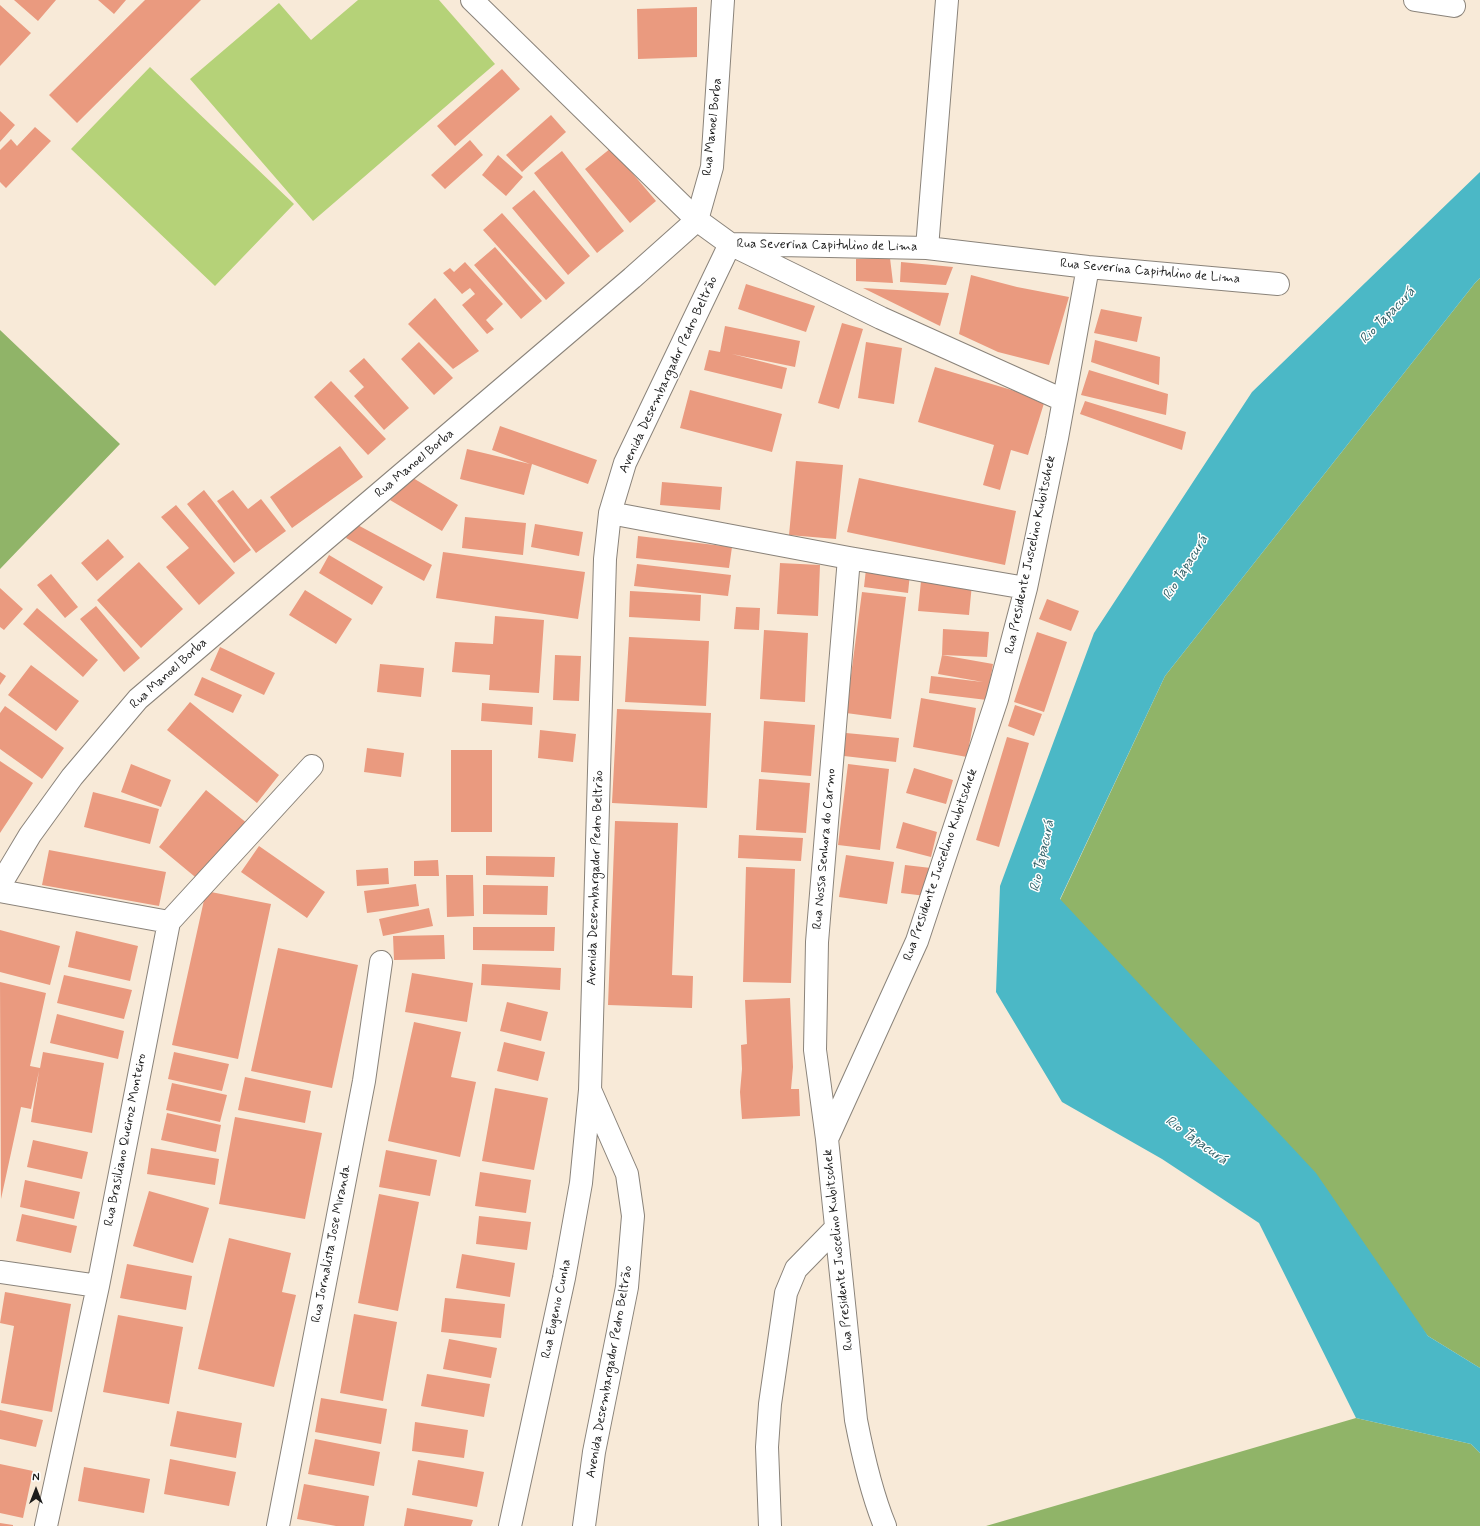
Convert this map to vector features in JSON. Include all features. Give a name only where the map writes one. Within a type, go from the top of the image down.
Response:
[{"type":"street","name":"Rua Severina Capitulino de Lima","points":[[472,0],[697,220],[730,244],[927,248],[1088,267],[1278,284]]},
{"type":"street","name":"Rua Manoel Borba","points":[[0,885],[30,834],[72,777],[138,699],[626,284],[697,220],[712,167],[723,0]]},
{"type":"street","points":[[927,248],[947,0]]},
{"type":"street","points":[[1415,0],[1454,6]]},
{"type":"street","points":[[730,244],[881,318],[1063,400]]},
{"type":"street","name":"Avenida Desembargador Pedro Beltrão","points":[[584,1526],[594,1452],[627,1287],[633,1216],[626,1174],[590,1090],[605,558],[610,512],[625,463],[730,244]]},
{"type":"street","name":"Rua Presidente Juscelino Kubitschek","points":[[885,1526],[879,1512],[863,1458],[856,1420],[827,1139],[917,941],[998,699],[1026,588],[1088,267]]},
{"type":"street","points":[[610,512],[849,558],[1026,588]]},
{"type":"street","name":"Rua Nossa Senhora do Carmo","points":[[827,1139],[815,1050],[817,942],[849,558]]},
{"type":"street","points":[[0,891],[169,922],[312,766]]},
{"type":"street","name":"Rua Brasiliano Queiroz Monteiro","points":[[46,1526],[98,1286],[169,922]]},
{"type":"street","name":"Rua Jornalista Jose Miranda","points":[[278,1526],[364,1081],[381,962]]},
{"type":"street","name":"Rua Eugenio Cunha","points":[[510,1526],[564,1278],[581,1184],[590,1090]]},
{"type":"street","points":[[770,1526],[767,1447],[770,1404],[786,1294],[796,1269],[836,1228]]},
{"type":"street","points":[[0,1272],[98,1286]]},
{"type":"green space","points":[[358,0],[439,0],[495,64],[313,221],[190,79],[279,3],[311,40]]},
{"type":"green space","points":[[150,67],[294,204],[215,286],[71,149]]},
{"type":"green space","points":[[1480,278],[1480,1368],[1428,1336],[1060,900],[1165,676]]},
{"type":"green space","points":[[0,330],[120,444],[0,569]]},
{"type":"green space","points":[[1356,1418],[1471,1444],[1480,1453],[1480,1526],[986,1526]]},
{"type":"water","name":"Rio Tapacurá","points":[[1480,172],[1480,278],[1165,676],[1060,899],[1316,1173],[1428,1336],[1480,1368],[1480,1453],[1471,1444],[1356,1418],[1259,1223],[1162,1159],[1062,1102],[996,992],[1000,886],[1094,633],[1252,392]]},
{"type":"building","points":[[14,0],[56,0],[38,21]]},
{"type":"building","points":[[98,0],[126,0],[114,14]]},
{"type":"building","points":[[145,0],[201,0],[77,123],[49,95]]},
{"type":"building","points":[[0,5],[31,33],[0,66]]},
{"type":"building","points":[[697,7],[697,57],[638,59],[637,9]]},
{"type":"building","points":[[502,69],[520,89],[455,146],[437,126]]},
{"type":"building","points":[[0,111],[15,125],[0,142]]},
{"type":"building","points":[[551,115],[566,132],[522,172],[506,155]]},
{"type":"building","points":[[35,127],[51,141],[6,188],[0,182],[0,150],[11,139],[17,146]]},
{"type":"building","points":[[470,140],[483,155],[445,189],[431,175]]},
{"type":"building","points":[[611,148],[656,201],[630,223],[585,169]]},
{"type":"building","points":[[562,151],[624,231],[597,253],[534,173]]},
{"type":"building","points":[[498,155],[523,177],[506,196],[482,175]]},
{"type":"building","points":[[534,190],[590,256],[568,275],[512,208]]},
{"type":"building","points":[[502,213],[565,283],[546,300],[483,230]]},
{"type":"building","points":[[495,247],[542,301],[521,319],[474,265]]},
{"type":"building","points":[[890,258],[893,283],[856,281],[856,259]]},
{"type":"building","points":[[465,262],[503,304],[486,320],[494,329],[487,334],[462,305],[475,294],[470,288],[462,294],[443,273],[450,268],[454,272]]},
{"type":"building","points":[[901,262],[953,267],[946,285],[900,282]]},
{"type":"building","points":[[971,275],[1017,287],[1069,297],[1049,365],[998,352],[959,334]]},
{"type":"building","points":[[746,284],[815,306],[806,332],[738,309]]},
{"type":"building","points":[[863,288],[949,293],[940,326]]},
{"type":"building","points":[[435,298],[479,351],[453,369],[408,324]]},
{"type":"building","points":[[1101,309],[1142,317],[1137,342],[1094,333]]},
{"type":"building","points":[[842,323],[863,329],[839,409],[818,403]]},
{"type":"building","points":[[725,326],[800,341],[795,367],[732,354],[787,368],[782,389],[704,370],[709,350],[720,352]]},
{"type":"building","points":[[1095,340],[1160,357],[1159,385],[1091,362]]},
{"type":"building","points":[[419,342],[453,378],[434,395],[401,359]]},
{"type":"building","points":[[866,342],[902,348],[894,404],[858,398]]},
{"type":"building","points":[[364,358],[409,408],[384,430],[354,396],[364,387],[349,371]]},
{"type":"building","points":[[935,367],[1045,400],[1028,455],[1011,450],[1000,490],[983,485],[994,445],[918,422]]},
{"type":"building","points":[[1089,370],[1168,394],[1166,415],[1081,395]]},
{"type":"building","points":[[331,381],[386,439],[368,455],[314,397]]},
{"type":"building","points":[[690,390],[782,414],[772,452],[680,428]]},
{"type":"building","points":[[1085,401],[1186,432],[1182,450],[1080,414]]},
{"type":"building","points":[[500,426],[597,460],[588,484],[532,464],[524,495],[460,479],[467,449],[530,464],[492,450]]},
{"type":"building","points":[[340,446],[363,477],[292,528],[270,497]]},
{"type":"building","points":[[796,461],[843,465],[836,539],[789,535]]},
{"type":"building","points":[[413,478],[458,505],[442,531],[390,500]]},
{"type":"building","points":[[859,478],[1016,511],[1005,565],[847,532]]},
{"type":"building","points":[[662,482],[722,487],[720,510],[660,505]]},
{"type":"building","points":[[204,490],[251,550],[234,563],[187,504]]},
{"type":"building","points":[[233,490],[248,509],[261,499],[286,531],[256,553],[217,501]]},
{"type":"building","points":[[176,505],[235,573],[199,605],[166,567],[189,548],[161,517]]},
{"type":"building","points":[[465,517],[526,523],[523,555],[462,548]]},
{"type":"building","points":[[354,523],[432,565],[424,581],[346,538]]},
{"type":"building","points":[[535,524],[583,532],[579,556],[531,547]]},
{"type":"building","points":[[638,536],[732,547],[729,568],[636,558]]},
{"type":"building","points":[[108,539],[124,557],[97,581],[81,563]]},
{"type":"building","points":[[443,552],[585,572],[578,619],[436,598]]},
{"type":"building","points":[[329,555],[383,587],[372,605],[319,573]]},
{"type":"building","points":[[139,562],[183,609],[141,648],[97,600]]},
{"type":"building","points":[[780,563],[820,565],[818,616],[777,614]]},
{"type":"building","points":[[637,564],[731,575],[728,596],[634,586]]},
{"type":"building","points":[[866,569],[910,574],[908,593],[864,587]]},
{"type":"building","points":[[51,574],[78,607],[65,618],[37,585]]},
{"type":"building","points":[[921,581],[972,584],[969,615],[918,611]]},
{"type":"building","points":[[0,588],[23,609],[4,630],[0,627]]},
{"type":"building","points":[[305,590],[352,619],[336,644],[289,615]]},
{"type":"building","points":[[630,591],[701,595],[700,621],[629,617]]},
{"type":"building","points":[[862,592],[906,597],[891,719],[846,713]]},
{"type":"building","points":[[1047,599],[1079,611],[1071,631],[1039,619]]},
{"type":"building","points":[[96,606],[140,658],[124,672],[80,619]]},
{"type":"building","points":[[736,607],[760,608],[759,630],[734,629]]},
{"type":"building","points":[[37,608],[98,660],[83,677],[23,624]]},
{"type":"building","points":[[495,616],[544,620],[539,693],[489,690],[490,675],[452,672],[455,642],[493,644]]},
{"type":"building","points":[[943,629],[989,632],[987,657],[942,655]]},
{"type":"building","points":[[764,630],[808,633],[805,702],[760,699]]},
{"type":"building","points":[[1037,632],[1067,642],[1044,712],[1014,702]]},
{"type":"building","points":[[629,637],[709,641],[706,706],[625,702]]},
{"type":"building","points":[[220,647],[275,673],[264,695],[210,670]]},
{"type":"building","points":[[555,655],[581,656],[579,701],[553,700]]},
{"type":"building","points":[[942,655],[993,664],[987,700],[929,693],[931,676],[983,682],[938,674]]},
{"type":"building","points":[[380,664],[424,668],[421,697],[377,692]]},
{"type":"building","points":[[31,665],[79,701],[56,731],[8,695]]},
{"type":"building","points":[[0,672],[6,676],[0,685]]},
{"type":"building","points":[[202,677],[242,695],[233,713],[194,695]]},
{"type":"building","points":[[921,698],[976,708],[967,757],[913,747]]},
{"type":"building","points":[[190,702],[279,775],[257,803],[167,730]]},
{"type":"building","points":[[482,703],[533,707],[532,725],[481,721]]},
{"type":"building","points":[[1015,705],[1042,714],[1034,736],[1008,726]]},
{"type":"building","points":[[5,706],[64,748],[42,779],[0,749],[0,713]]},
{"type":"building","points":[[617,709],[711,713],[707,808],[612,803]]},
{"type":"building","points":[[764,721],[815,725],[811,776],[761,772]]},
{"type":"building","points":[[540,730],[576,734],[573,762],[538,758]]},
{"type":"building","points":[[846,733],[899,738],[896,762],[844,756]]},
{"type":"building","points":[[1007,737],[1029,743],[999,847],[976,840]]},
{"type":"building","points":[[367,748],[404,753],[401,777],[364,772]]},
{"type":"building","points":[[451,750],[492,750],[492,832],[451,832]]},
{"type":"building","points":[[0,761],[33,783],[0,833]]},
{"type":"building","points":[[131,764],[171,780],[161,807],[121,792]]},
{"type":"building","points":[[848,764],[889,769],[880,850],[838,845]]},
{"type":"building","points":[[914,768],[953,780],[946,804],[906,793]]},
{"type":"building","points":[[759,779],[810,783],[806,833],[756,830]]},
{"type":"building","points":[[206,790],[248,824],[200,881],[159,847]]},
{"type":"building","points":[[93,792],[159,809],[150,844],[84,827]]},
{"type":"building","points":[[615,821],[678,823],[672,975],[693,976],[692,1008],[608,1005]]},
{"type":"building","points":[[903,822],[937,832],[931,857],[896,848]]},
{"type":"building","points":[[739,835],[803,838],[801,861],[738,858]]},
{"type":"building","points":[[259,846],[325,892],[307,918],[241,872]]},
{"type":"building","points":[[49,850],[166,872],[159,906],[42,885]]},
{"type":"building","points":[[846,855],[894,862],[887,904],[839,897]]},
{"type":"building","points":[[486,856],[555,857],[554,877],[486,875]]},
{"type":"building","points":[[438,860],[439,876],[414,876],[414,861]]},
{"type":"building","points":[[905,865],[931,868],[926,896],[901,893]]},
{"type":"building","points":[[746,867],[795,869],[791,983],[743,982]]},
{"type":"building","points":[[388,868],[389,884],[357,886],[356,870]]},
{"type":"building","points":[[446,875],[473,875],[474,916],[447,917]]},
{"type":"building","points":[[416,884],[419,906],[367,913],[364,891]]},
{"type":"building","points":[[483,885],[548,886],[547,915],[483,914]]},
{"type":"building","points":[[206,891],[271,904],[238,1059],[172,1045]]},
{"type":"building","points":[[429,908],[433,926],[383,936],[379,919]]},
{"type":"building","points":[[473,927],[555,927],[554,951],[473,950]]},
{"type":"building","points":[[0,930],[60,946],[50,985],[0,972]]},
{"type":"building","points":[[76,931],[138,946],[130,981],[68,967]]},
{"type":"building","points":[[444,935],[445,959],[394,960],[393,936]]},
{"type":"building","points":[[278,948],[358,965],[332,1088],[251,1071]]},
{"type":"building","points":[[482,964],[561,968],[560,990],[481,985]]},
{"type":"building","points":[[412,973],[473,983],[467,1022],[405,1012]]},
{"type":"building","points":[[64,975],[132,990],[124,1019],[57,1003]]},
{"type":"building","points":[[0,982],[46,993],[30,1066],[40,1068],[43,1052],[104,1063],[92,1133],[31,1122],[39,1071],[31,1109],[21,1107],[1,1199]]},
{"type":"building","points":[[790,998],[793,1067],[791,1089],[799,1089],[800,1116],[742,1119],[740,1092],[742,1069],[741,1045],[747,1044],[745,1000]]},
{"type":"building","points":[[507,1002],[548,1012],[541,1041],[500,1031]]},
{"type":"building","points":[[57,1014],[124,1031],[118,1059],[50,1043]]},
{"type":"building","points":[[414,1022],[461,1032],[451,1077],[476,1082],[460,1157],[388,1141]]},
{"type":"building","points":[[504,1042],[545,1052],[538,1081],[497,1071]]},
{"type":"building","points":[[174,1052],[229,1064],[222,1091],[168,1079]]},
{"type":"building","points":[[245,1077],[311,1091],[305,1123],[238,1110]]},
{"type":"building","points":[[172,1083],[227,1095],[220,1122],[166,1110]]},
{"type":"building","points":[[495,1088],[548,1098],[534,1170],[482,1161]]},
{"type":"building","points":[[167,1113],[221,1125],[216,1152],[161,1140]]},
{"type":"building","points":[[235,1117],[322,1133],[305,1219],[219,1204]]},
{"type":"building","points":[[33,1140],[88,1152],[82,1179],[27,1167]]},
{"type":"building","points":[[151,1148],[219,1159],[215,1185],[147,1174]]},
{"type":"building","points":[[386,1150],[437,1160],[430,1196],[379,1187]]},
{"type":"building","points":[[480,1172],[531,1180],[526,1213],[475,1206]]},
{"type":"building","points":[[25,1180],[80,1192],[74,1219],[20,1207]]},
{"type":"building","points":[[149,1191],[209,1208],[193,1263],[133,1246]]},
{"type":"building","points":[[379,1194],[419,1202],[398,1311],[358,1303]]},
{"type":"building","points":[[22,1214],[77,1226],[71,1253],[16,1241]]},
{"type":"building","points":[[479,1216],[531,1222],[527,1250],[476,1244]]},
{"type":"building","points":[[229,1238],[291,1253],[282,1292],[296,1295],[274,1387],[198,1369]]},
{"type":"building","points":[[462,1254],[515,1263],[510,1297],[456,1288]]},
{"type":"building","points":[[127,1264],[192,1276],[186,1310],[120,1298]]},
{"type":"building","points":[[5,1292],[71,1304],[52,1412],[1,1403],[14,1326],[0,1323]]},
{"type":"building","points":[[445,1298],[505,1304],[501,1338],[441,1332]]},
{"type":"building","points":[[354,1314],[397,1322],[383,1401],[340,1393]]},
{"type":"building","points":[[118,1315],[183,1327],[169,1404],[103,1392]]},
{"type":"building","points":[[449,1339],[497,1348],[491,1378],[443,1369]]},
{"type":"building","points":[[427,1374],[490,1384],[484,1417],[421,1406]]},
{"type":"building","points":[[321,1398],[387,1409],[381,1444],[315,1432]]},
{"type":"building","points":[[0,1410],[43,1420],[36,1447],[0,1439]]},
{"type":"building","points":[[177,1411],[242,1423],[236,1458],[170,1446]]},
{"type":"building","points":[[415,1422],[468,1430],[464,1458],[412,1451]]},
{"type":"building","points":[[315,1439],[380,1452],[374,1486],[308,1474]]},
{"type":"building","points":[[170,1459],[236,1472],[229,1506],[164,1494]]},
{"type":"building","points":[[418,1460],[484,1472],[477,1507],[412,1495]]},
{"type":"building","points":[[0,1464],[33,1471],[23,1518],[0,1513]]},
{"type":"building","points":[[84,1467],[150,1479],[144,1513],[78,1501]]},
{"type":"building","points":[[304,1484],[369,1496],[364,1526],[336,1526],[297,1519]]},
{"type":"building","points":[[407,1508],[473,1520],[471,1526],[404,1526]]},
{"type":"building","points":[[0,1523],[13,1525],[13,1526],[0,1526]]}]
